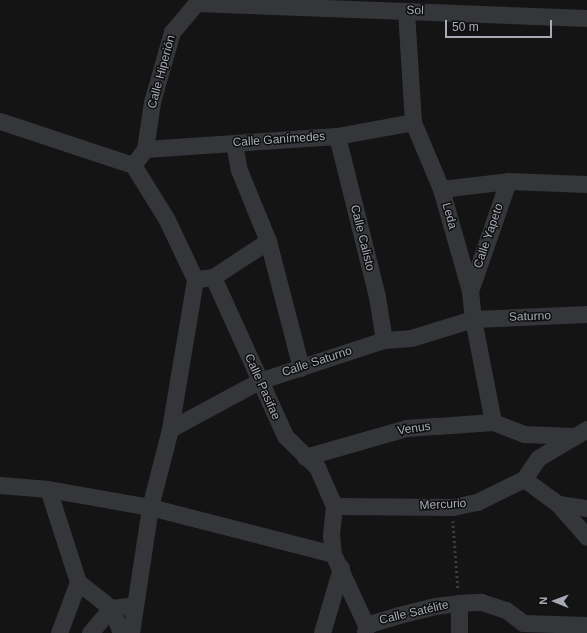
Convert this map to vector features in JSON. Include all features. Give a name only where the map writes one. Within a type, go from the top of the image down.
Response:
[{"type":"street","name":"Sol","points":[[196,3],[290,3],[406,11],[587,18]]},
{"type":"street","name":"Calle Hiperión","points":[[144,149],[152,102],[172,32],[196,3]]},
{"type":"street","name":"Leda","points":[[406,11],[412,122],[441,188],[470,291],[473,319],[493,422]]},
{"type":"street","points":[[0,121],[133,165],[166,218],[196,278],[170,429],[150,507],[131,633]]},
{"type":"street","name":"Calle Ganímedes","points":[[144,149],[337,136],[412,122]]},
{"type":"street","name":"Calle Calisto","points":[[337,136],[377,297],[384,340]]},
{"type":"street","points":[[234,144],[239,170],[268,241],[301,368]]},
{"type":"street","points":[[133,165],[144,149]]},
{"type":"street","points":[[441,188],[508,181],[587,184]]},
{"type":"street","name":"Calle Yapeto","points":[[470,291],[508,181]]},
{"type":"street","points":[[196,278],[213,277],[268,241]]},
{"type":"street","name":"Calle Pasifae","points":[[213,277],[284,436],[317,467],[334,506],[331,535],[337,561],[366,629]]},
{"type":"street","name":"Saturno","points":[[473,319],[587,314]]},
{"type":"street","name":"Calle Saturno","points":[[170,429],[260,381],[384,340],[411,338],[473,319]]},
{"type":"street","name":"Venus","points":[[305,457],[406,428],[493,422],[524,434],[572,436]]},
{"type":"street","name":"Venus","points":[[524,479],[538,458],[572,436],[587,429]]},
{"type":"street","points":[[524,434],[538,458]]},
{"type":"street","points":[[524,479],[558,504],[587,537]]},
{"type":"street","name":"Mercurio","points":[[334,506],[453,507],[477,502],[524,479]]},
{"type":"street","points":[[0,485],[48,489],[150,507],[337,561],[322,633]]},
{"type":"street","points":[[48,489],[78,582],[111,608],[121,633]]},
{"type":"street","points":[[558,504],[587,508]]},
{"type":"street","points":[[59,633],[78,582]]},
{"type":"street","name":"Calle Satélite","points":[[366,629],[435,606],[482,602],[506,610],[518,628]]},
{"type":"street","points":[[459,603],[460,633]]},
{"type":"street","points":[[90,633],[111,608],[135,605]]},
{"type":"street","points":[[518,628],[587,625]]},
{"type":"path","points":[[453,507],[459,603]]}]
